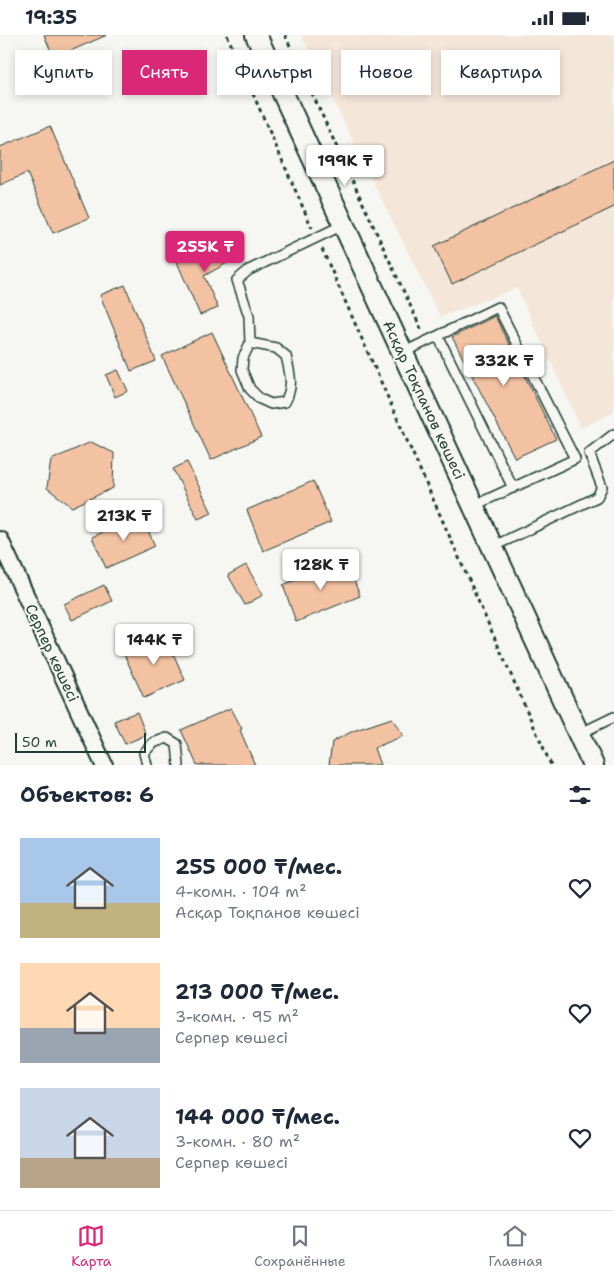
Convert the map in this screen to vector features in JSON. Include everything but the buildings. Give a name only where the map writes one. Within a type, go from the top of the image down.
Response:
[{"type":"street","name":"Асқар Тоқпанов көшесі","points":[[256,35],[593,765]]},
{"type":"street","name":"Серпер көшесі","points":[[0,540],[104,765]]},
{"type":"lane","points":[[250,343],[276,348],[286,356],[291,391],[285,402],[270,403],[260,399],[250,389],[242,369],[243,358],[250,343],[249,316],[237,281],[249,270],[344,225]]},
{"type":"lane","points":[[402,353],[498,307],[574,459]]},
{"type":"lane","points":[[438,335],[514,488]]},
{"type":"lane","points":[[473,506],[588,453],[614,434]]},
{"type":"lane","points":[[492,547],[597,497],[602,487],[588,453]]},
{"type":"lane","points":[[578,734],[614,717]]},
{"type":"lane","points":[[145,764],[144,753],[153,743],[168,738],[177,744],[179,765]]},
{"type":"path","points":[[227,35],[551,765]]},
{"type":"path","points":[[285,35],[427,341]]},
{"type":"shaded area","points":[[301,35],[614,35],[614,412],[581,428],[517,288],[440,317],[331,95],[331,50],[308,50]]}]
